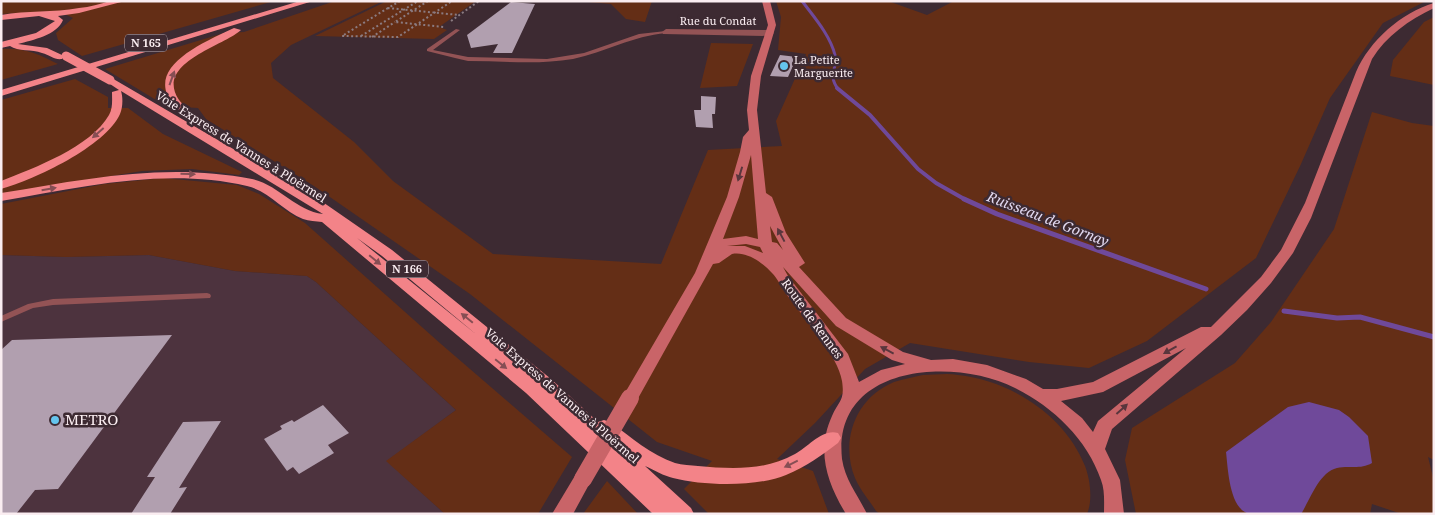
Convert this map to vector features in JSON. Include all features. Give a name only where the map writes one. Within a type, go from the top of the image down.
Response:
[{"type":"highway","points":[[2,17],[80,11],[121,1]]},
{"type":"highway","name":"N 165","points":[[1,85],[290,1]]},
{"type":"highway","name":"N 165","points":[[1,95],[309,1]]},
{"type":"highway","points":[[259,168],[259,161],[215,135],[176,103],[169,88],[173,72],[192,54],[220,38],[258,21],[315,1]]},
{"type":"highway","points":[[1,45],[47,32],[59,20],[47,14]]},
{"type":"highway","name":"Voie Express de Vannes à Ploërmel","points":[[47,32],[46,35],[49,42],[62,57]]},
{"type":"highway","name":"Voie Express de Vannes à Ploërmel","points":[[1,45],[30,47],[62,57],[259,168],[310,199],[387,253],[545,383],[684,514]]},
{"type":"highway","name":"Voie Express de Vannes à Ploërmel","points":[[106,81],[117,92],[249,170],[324,218],[532,389],[667,514]]},
{"type":"highway","points":[[1,185],[55,162],[89,141],[110,122],[115,114],[117,92]]},
{"type":"highway","points":[[1,197],[109,179],[172,174],[206,175],[252,183],[262,187],[307,216],[324,218]]},
{"type":"highway","points":[[545,383],[644,457],[674,471],[751,476],[779,470],[802,459],[832,438]]},
{"type":"main road","name":"Route de Rennes","points":[[766,1],[772,25],[753,87],[753,128],[765,243],[781,277],[842,358],[850,379],[852,397]]},
{"type":"main road","points":[[1097,448],[1104,426],[1228,319],[1262,286],[1288,250],[1305,218],[1334,138],[1367,58],[1394,28],[1419,11],[1434,5]]},
{"type":"main road","points":[[562,514],[702,273],[733,197],[746,152],[748,137],[753,128]]},
{"type":"main road","name":"Route de Rennes","points":[[760,182],[779,233],[815,292]]},
{"type":"main road","points":[[713,247],[729,241],[746,240],[765,243]]},
{"type":"main road","name":"Route de Rennes","points":[[765,243],[781,254],[841,322],[871,342],[898,356],[933,364]]},
{"type":"main road","points":[[702,273],[718,255],[726,251],[746,250],[761,255],[781,277]]},
{"type":"main road","points":[[1041,395],[1057,395],[1097,388],[1228,319]]},
{"type":"main road","points":[[857,514],[842,492],[832,462],[832,438],[840,415],[852,397],[874,380],[901,369],[933,364],[978,370],[1006,377],[1041,395],[1072,419],[1097,448],[1111,481],[1114,514]]},
{"type":"street","name":"Rue du Condat","points":[[666,32],[770,32]]},
{"type":"lane","points":[[458,30],[429,50],[455,57],[550,60],[573,58],[640,34],[666,32]]},
{"type":"lane","points":[[1,319],[31,306],[53,302],[207,296]]},
{"type":"path","points":[[400,1],[342,36],[398,37],[452,1]]},
{"type":"path","points":[[360,36],[418,1]]},
{"type":"path","points":[[372,37],[428,1]]},
{"type":"path","points":[[452,21],[479,1]]},
{"type":"path","points":[[388,8],[460,15]]},
{"type":"path","points":[[395,22],[458,30]]},
{"type":"shaded area","points":[[1,1],[274,1],[82,56],[58,40],[56,33],[73,18],[58,11],[1,14]]},
{"type":"shaded area","points":[[335,1],[383,1],[291,45],[271,63],[273,78],[354,142],[393,181],[493,254],[661,264],[708,150],[782,146],[776,121],[806,54],[778,50],[781,17],[776,1],[888,1],[927,15],[954,1],[1426,1],[1383,23],[1330,98],[1256,258],[1147,341],[1089,368],[1029,362],[910,343],[865,369],[815,423],[777,459],[813,471],[829,514],[709,514],[684,489],[712,461],[657,442],[470,294],[314,186],[206,119],[198,108],[166,106],[105,69],[224,33],[244,32]]},
{"type":"shaded area","points":[[387,1],[476,1],[439,27],[447,30],[434,39],[315,36]]},
{"type":"shaded area","points":[[578,1],[652,1],[645,22],[626,19],[611,4]]},
{"type":"shaded area","points":[[1434,17],[1434,85],[1390,76],[1393,60],[1424,22]]},
{"type":"shaded area","points":[[711,43],[753,44],[737,86],[700,88]]},
{"type":"shaded area","points":[[1,49],[17,49],[31,52],[58,64],[1,80]]},
{"type":"shaded area","points":[[75,79],[108,97],[108,108],[128,108],[163,134],[242,172],[239,175],[192,169],[142,171],[1,194],[1,100]]},
{"type":"shaded area","points":[[1372,112],[1412,123],[1434,126],[1434,460],[1428,457],[1434,481],[1434,514],[1402,514],[1372,504],[1370,514],[1136,514],[1125,460],[1132,428],[1235,363],[1271,322],[1334,229]]},
{"type":"shaded area","points":[[163,178],[237,185],[259,194],[305,223],[572,457],[538,514],[445,514],[386,461],[456,410],[316,282],[307,276],[235,271],[149,255],[66,257],[1,255],[1,204],[104,184]]},
{"type":"shaded area","points":[[1,255],[66,257],[149,255],[235,271],[307,276],[316,282],[456,410],[387,461],[445,514],[1,514]]},
{"type":"shaded area","points":[[954,374],[997,385],[1016,393],[1050,416],[1076,448],[1085,466],[1090,490],[1087,514],[880,514],[876,511],[857,482],[851,464],[850,436],[854,422],[869,399],[881,389],[894,382],[923,375]]},
{"type":"shaded area","points":[[1309,402],[1339,410],[1349,417],[1368,436],[1372,463],[1363,466],[1337,468],[1325,475],[1301,514],[1250,514],[1243,511],[1234,497],[1231,487],[1226,452],[1288,407]]},
{"type":"shaded area","points":[[607,481],[638,514],[583,514]]},
{"type":"building","points":[[511,2],[535,4],[512,53],[493,53],[498,44],[471,48],[467,35]]},
{"type":"building","name":"La Petite Marguerite","points":[[780,55],[797,57],[788,77],[770,76]]},
{"type":"building","points":[[701,96],[716,97],[715,114],[712,114],[713,128],[696,127],[694,110],[701,110]]},
{"type":"building","name":"METRO","points":[[172,335],[58,489],[35,490],[16,514],[1,514],[1,350],[12,340]]},
{"type":"building","points":[[323,405],[349,433],[328,445],[334,453],[299,474],[293,467],[287,471],[264,439],[282,429],[280,426],[292,420],[294,422]]},
{"type":"building","points":[[221,421],[179,488],[187,487],[170,514],[131,514],[155,477],[147,477],[183,422]]},
{"type":"waterway","name":"Ruisseau de Gornay","points":[[802,1],[821,26],[833,48],[836,60],[833,79],[838,89]]},
{"type":"waterway","name":"Ruisseau de Gornay","points":[[838,89],[870,115],[918,169],[936,183],[965,200]]},
{"type":"waterway","name":"Ruisseau de Gornay","points":[[965,200],[997,214],[1206,289]]},
{"type":"waterway","name":"Ruisseau de Gornay","points":[[1284,311],[1337,318],[1360,317],[1434,337]]},
{"type":"place","name":"La Petite Marguerite","points":[[784,66]]},
{"type":"place","name":"METRO","points":[[55,420]]}]
